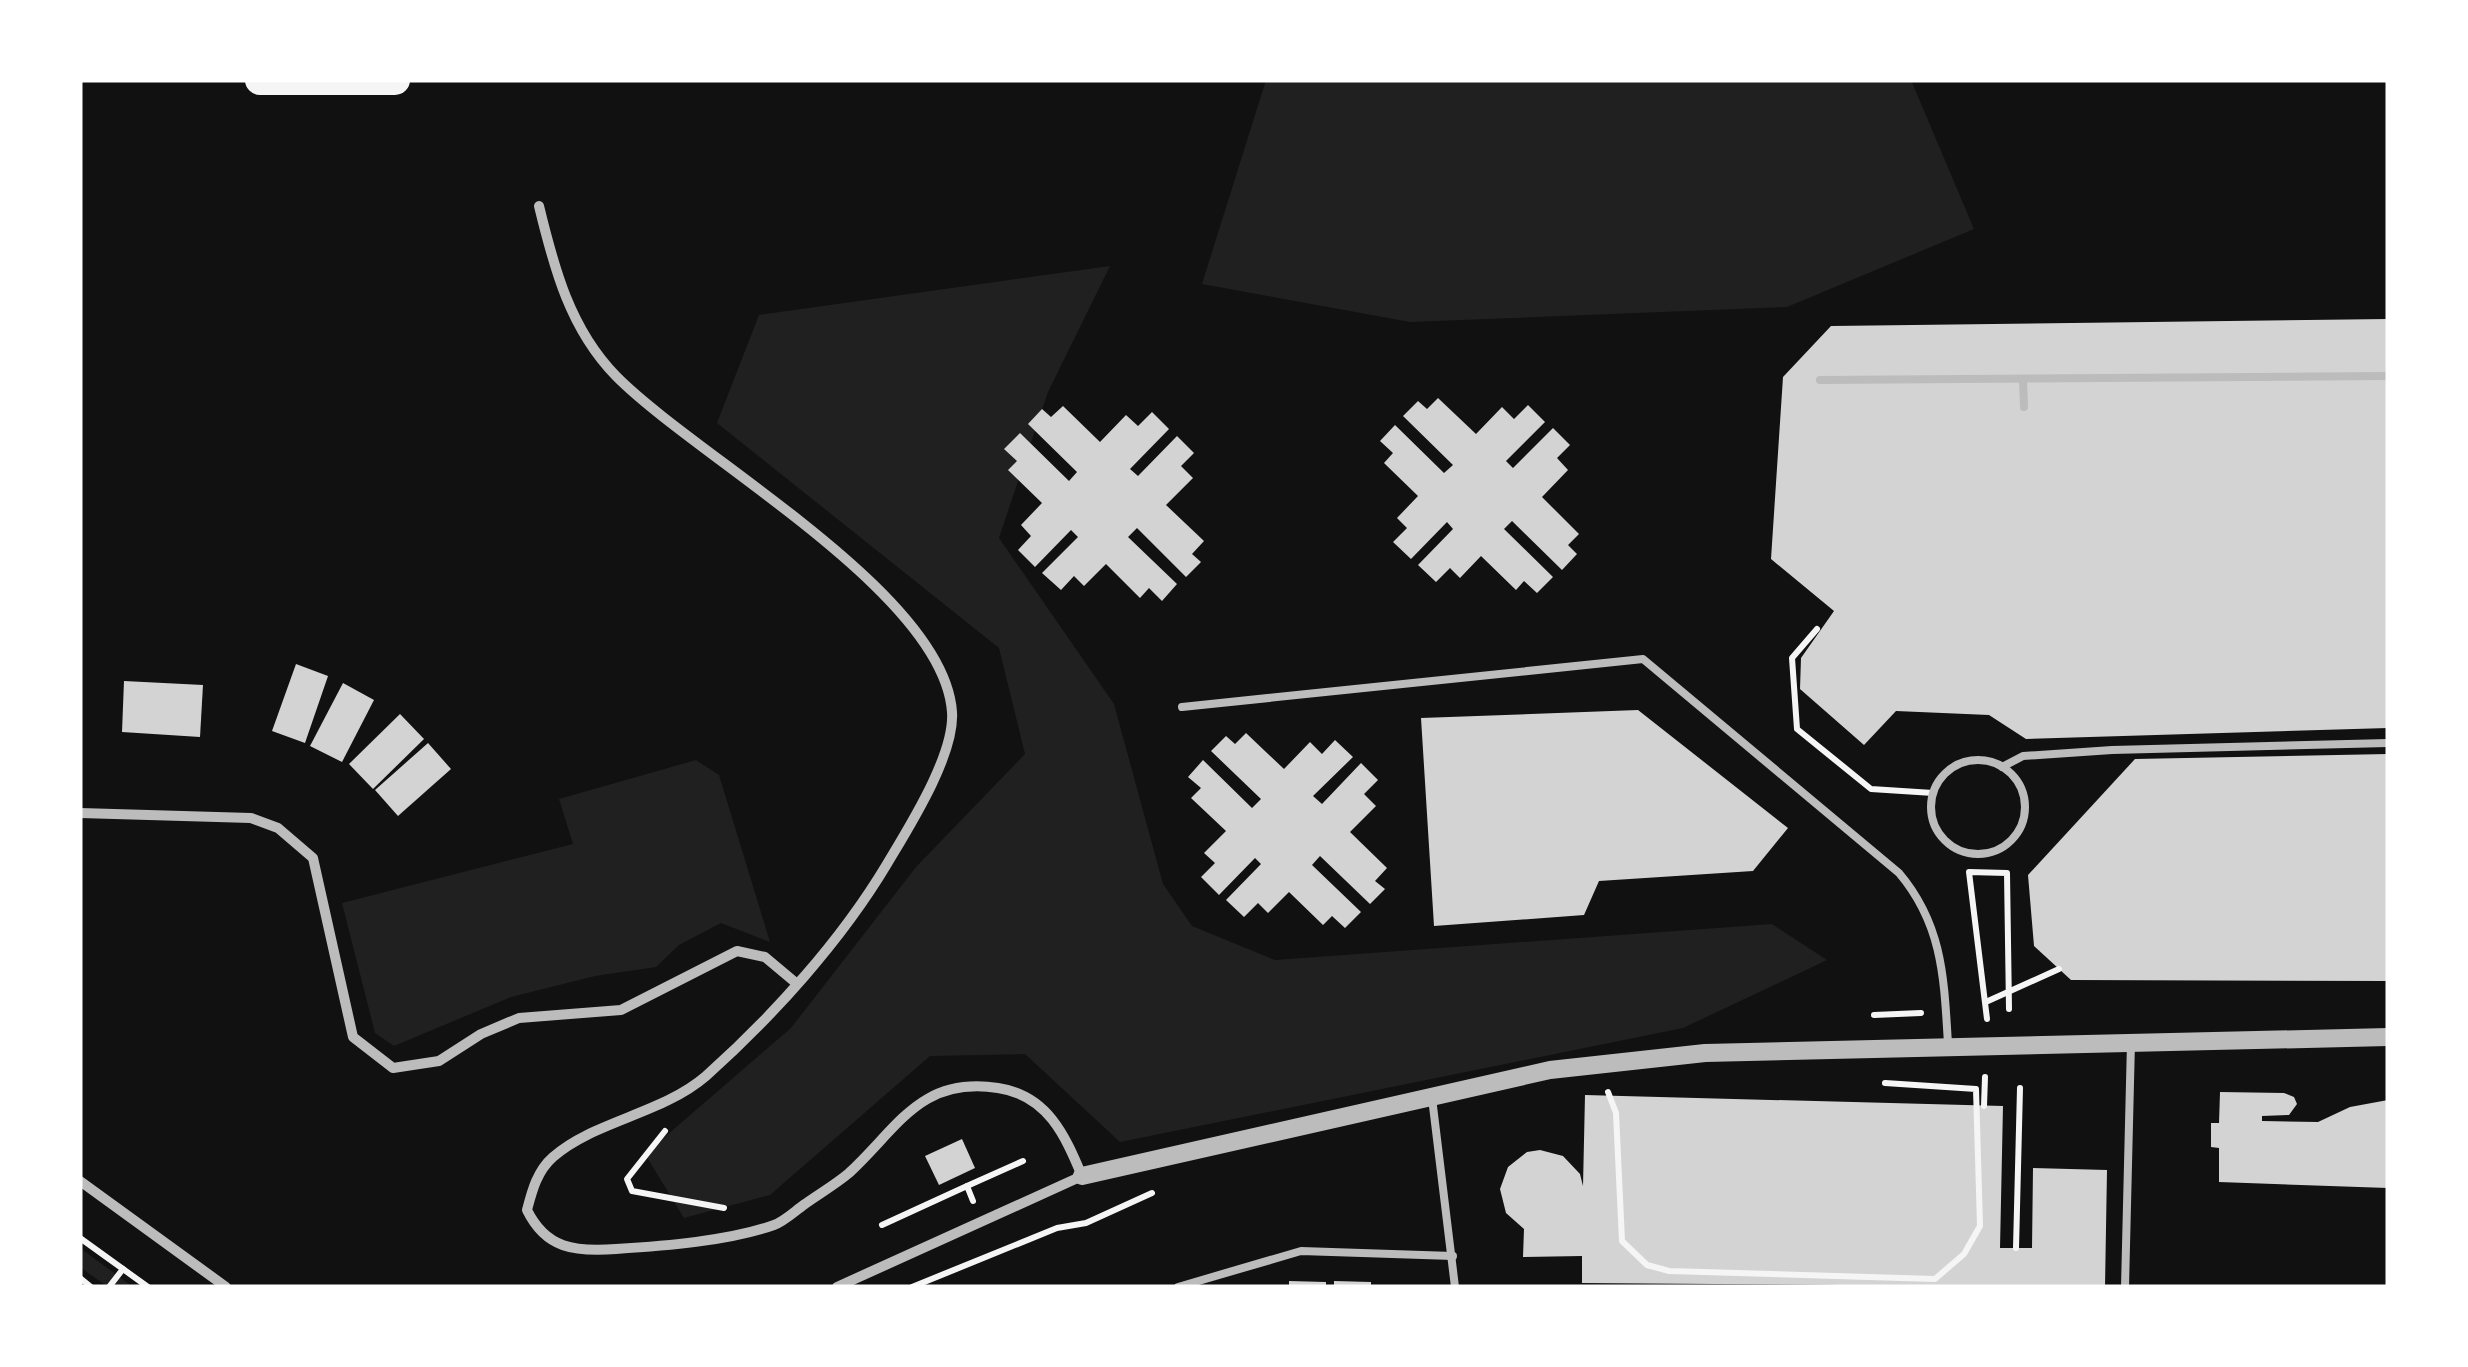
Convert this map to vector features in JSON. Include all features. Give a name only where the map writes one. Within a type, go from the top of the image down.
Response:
[{"type":"highway","points":[[260,80],[395,80]]},
{"type":"street","points":[[539,206],[558,286],[614,375],[876,588],[918,634],[944,680],[952,712],[949,743],[886,866],[796,984],[703,1078],[668,1100],[552,1158],[536,1178],[527,1210],[539,1234],[558,1244],[594,1250],[666,1246],[775,1224],[848,1174],[897,1120],[929,1096],[958,1086],[1010,1090],[1052,1115],[1082,1176]]},
{"type":"street","points":[[80,813],[251,818],[298,842],[313,858],[353,1036],[393,1068],[440,1060],[481,1034],[519,1018],[621,1010],[662,993],[700,966],[737,950],[766,957],[796,984]]},
{"type":"street","points":[[836,1287],[1082,1176],[1550,1070],[1706,1054],[2388,1036]]},
{"type":"street","points":[[80,1181],[226,1287]]},
{"type":"lane","points":[[1820,380],[2388,376]]},
{"type":"lane","points":[[2023,379],[2024,407]]},
{"type":"lane","points":[[1182,707],[1644,659],[1884,860],[1918,896],[1944,964],[1948,1050]]},
{"type":"lane","points":[[2002,767],[2023,756],[2388,743]]},
{"type":"lane","points":[[1975,760],[2002,767],[2023,792],[2023,824],[2002,849],[1970,854],[1942,839],[1930,809],[1933,792],[1948,770],[1975,760]]},
{"type":"lane","points":[[2126,1287],[2131,1042]]},
{"type":"lane","points":[[1432,1098],[1455,1287]]},
{"type":"lane","points":[[1178,1287],[1196,1285],[1300,1251],[1453,1256]]},
{"type":"path","points":[[1817,629],[1792,658],[1798,728],[1871,788],[1933,792]]},
{"type":"path","points":[[1984,975],[1969,872],[2007,873],[2009,1010]]},
{"type":"path","points":[[1988,1001],[2059,970]]},
{"type":"path","points":[[1604,1081],[1616,1112],[1622,1241],[1646,1266],[1669,1271],[1935,1279],[1964,1254],[1980,1226],[1976,1089]]},
{"type":"path","points":[[2016,1248],[2020,1088]]},
{"type":"path","points":[[668,1100],[677,1116],[627,1179],[632,1191],[752,1214],[757,1228]]},
{"type":"path","points":[[966,1186],[1024,1161]]},
{"type":"path","points":[[80,1238],[148,1287]]},
{"type":"path","points":[[109,1287],[123,1269]]},
{"type":"path","points":[[80,1278],[91,1287]]},
{"type":"shaded area","points":[[1266,80],[1911,80],[1974,229],[1787,307],[1410,322],[1202,284]]},
{"type":"shaded area","points":[[1110,266],[1048,392],[999,538],[1114,704],[1163,884],[1192,926],[1275,960],[1772,924],[1827,960],[1683,1028],[1120,1142],[1025,1054],[930,1056],[770,1195],[684,1218],[645,1154],[791,1028],[916,867],[1025,754],[999,648],[717,423],[759,315]]},
{"type":"shaded area","points":[[696,760],[719,775],[770,942],[721,923],[679,945],[656,967],[595,976],[511,997],[394,1046],[375,1033],[342,903],[573,844],[559,799]]},
{"type":"shaded area","points":[[80,1248],[133,1287],[108,1287],[80,1267]]},
{"type":"building","points":[[2388,319],[2388,728],[2026,739],[1989,715],[1896,711],[1864,745],[1800,689],[1801,658],[1834,611],[1771,559],[1783,377],[1831,326]]},
{"type":"building","points":[[1438,398],[1476,434],[1502,407],[1514,419],[1528,405],[1545,422],[1506,461],[1513,468],[1553,428],[1570,445],[1557,458],[1568,470],[1542,497],[1579,534],[1568,545],[1577,554],[1562,570],[1512,521],[1504,529],[1553,577],[1537,593],[1524,581],[1516,590],[1481,556],[1460,578],[1450,568],[1436,582],[1418,565],[1453,529],[1447,522],[1411,559],[1393,542],[1407,528],[1397,518],[1418,496],[1384,463],[1393,453],[1380,441],[1395,425],[1444,473],[1453,465],[1403,416],[1418,401],[1427,409]]},
{"type":"building","points":[[1063,406],[1100,442],[1126,415],[1138,426],[1152,412],[1169,429],[1130,469],[1138,476],[1177,436],[1194,453],[1181,466],[1193,478],[1166,505],[1204,541],[1192,554],[1201,562],[1186,577],[1137,528],[1128,537],[1177,584],[1162,601],[1149,588],[1140,598],[1106,564],[1084,586],[1074,576],[1061,590],[1042,573],[1078,537],[1071,530],[1035,567],[1018,550],[1031,536],[1021,525],[1042,503],[1008,470],[1017,461],[1004,449],[1020,433],[1069,481],[1077,472],[1028,424],[1042,409],[1051,417]]},
{"type":"building","points":[[296,664],[328,676],[305,743],[272,731]]},
{"type":"building","points":[[124,681],[203,685],[200,737],[122,732]]},
{"type":"building","points":[[343,683],[374,700],[342,762],[310,746]]},
{"type":"building","points":[[1638,710],[1788,828],[1753,871],[1599,881],[1584,915],[1434,926],[1421,718]]},
{"type":"building","points":[[400,714],[424,739],[373,789],[349,764]]},
{"type":"building","points":[[1246,733],[1284,769],[1310,742],[1322,754],[1335,740],[1353,757],[1313,796],[1322,804],[1361,763],[1378,780],[1364,794],[1376,806],[1350,832],[1387,868],[1375,881],[1385,889],[1370,904],[1320,856],[1312,865],[1361,912],[1345,928],[1332,916],[1323,925],[1289,892],[1268,913],[1258,903],[1244,917],[1226,900],[1261,864],[1255,858],[1219,895],[1201,877],[1215,863],[1204,853],[1226,831],[1191,798],[1201,788],[1188,777],[1203,760],[1252,808],[1261,799],[1211,751],[1226,736],[1235,744]]},
{"type":"building","points":[[428,743],[451,769],[398,816],[375,790]]},
{"type":"building","points":[[2388,754],[2388,981],[2071,980],[2034,946],[2028,875],[2135,759]]},
{"type":"building","points":[[2220,1092],[2284,1093],[2294,1097],[2297,1104],[2289,1115],[2262,1116],[2262,1121],[2318,1122],[2350,1107],[2388,1100],[2388,1188],[2219,1182],[2219,1148],[2211,1147],[2211,1123],[2219,1123]]},
{"type":"building","points":[[1585,1095],[2003,1106],[2000,1248],[2032,1248],[2033,1168],[2107,1170],[2105,1287],[1582,1283],[1582,1256],[1523,1257],[1524,1229],[1506,1213],[1500,1189],[1508,1167],[1527,1152],[1540,1150],[1563,1156],[1580,1174],[1583,1186]]},
{"type":"building","points":[[962,1139],[975,1168],[939,1185],[925,1156]]},
{"type":"building","points":[[1289,1281],[1326,1282],[1326,1287],[1289,1287]]},
{"type":"building","points":[[1334,1281],[1371,1282],[1371,1287],[1334,1287]]}]
